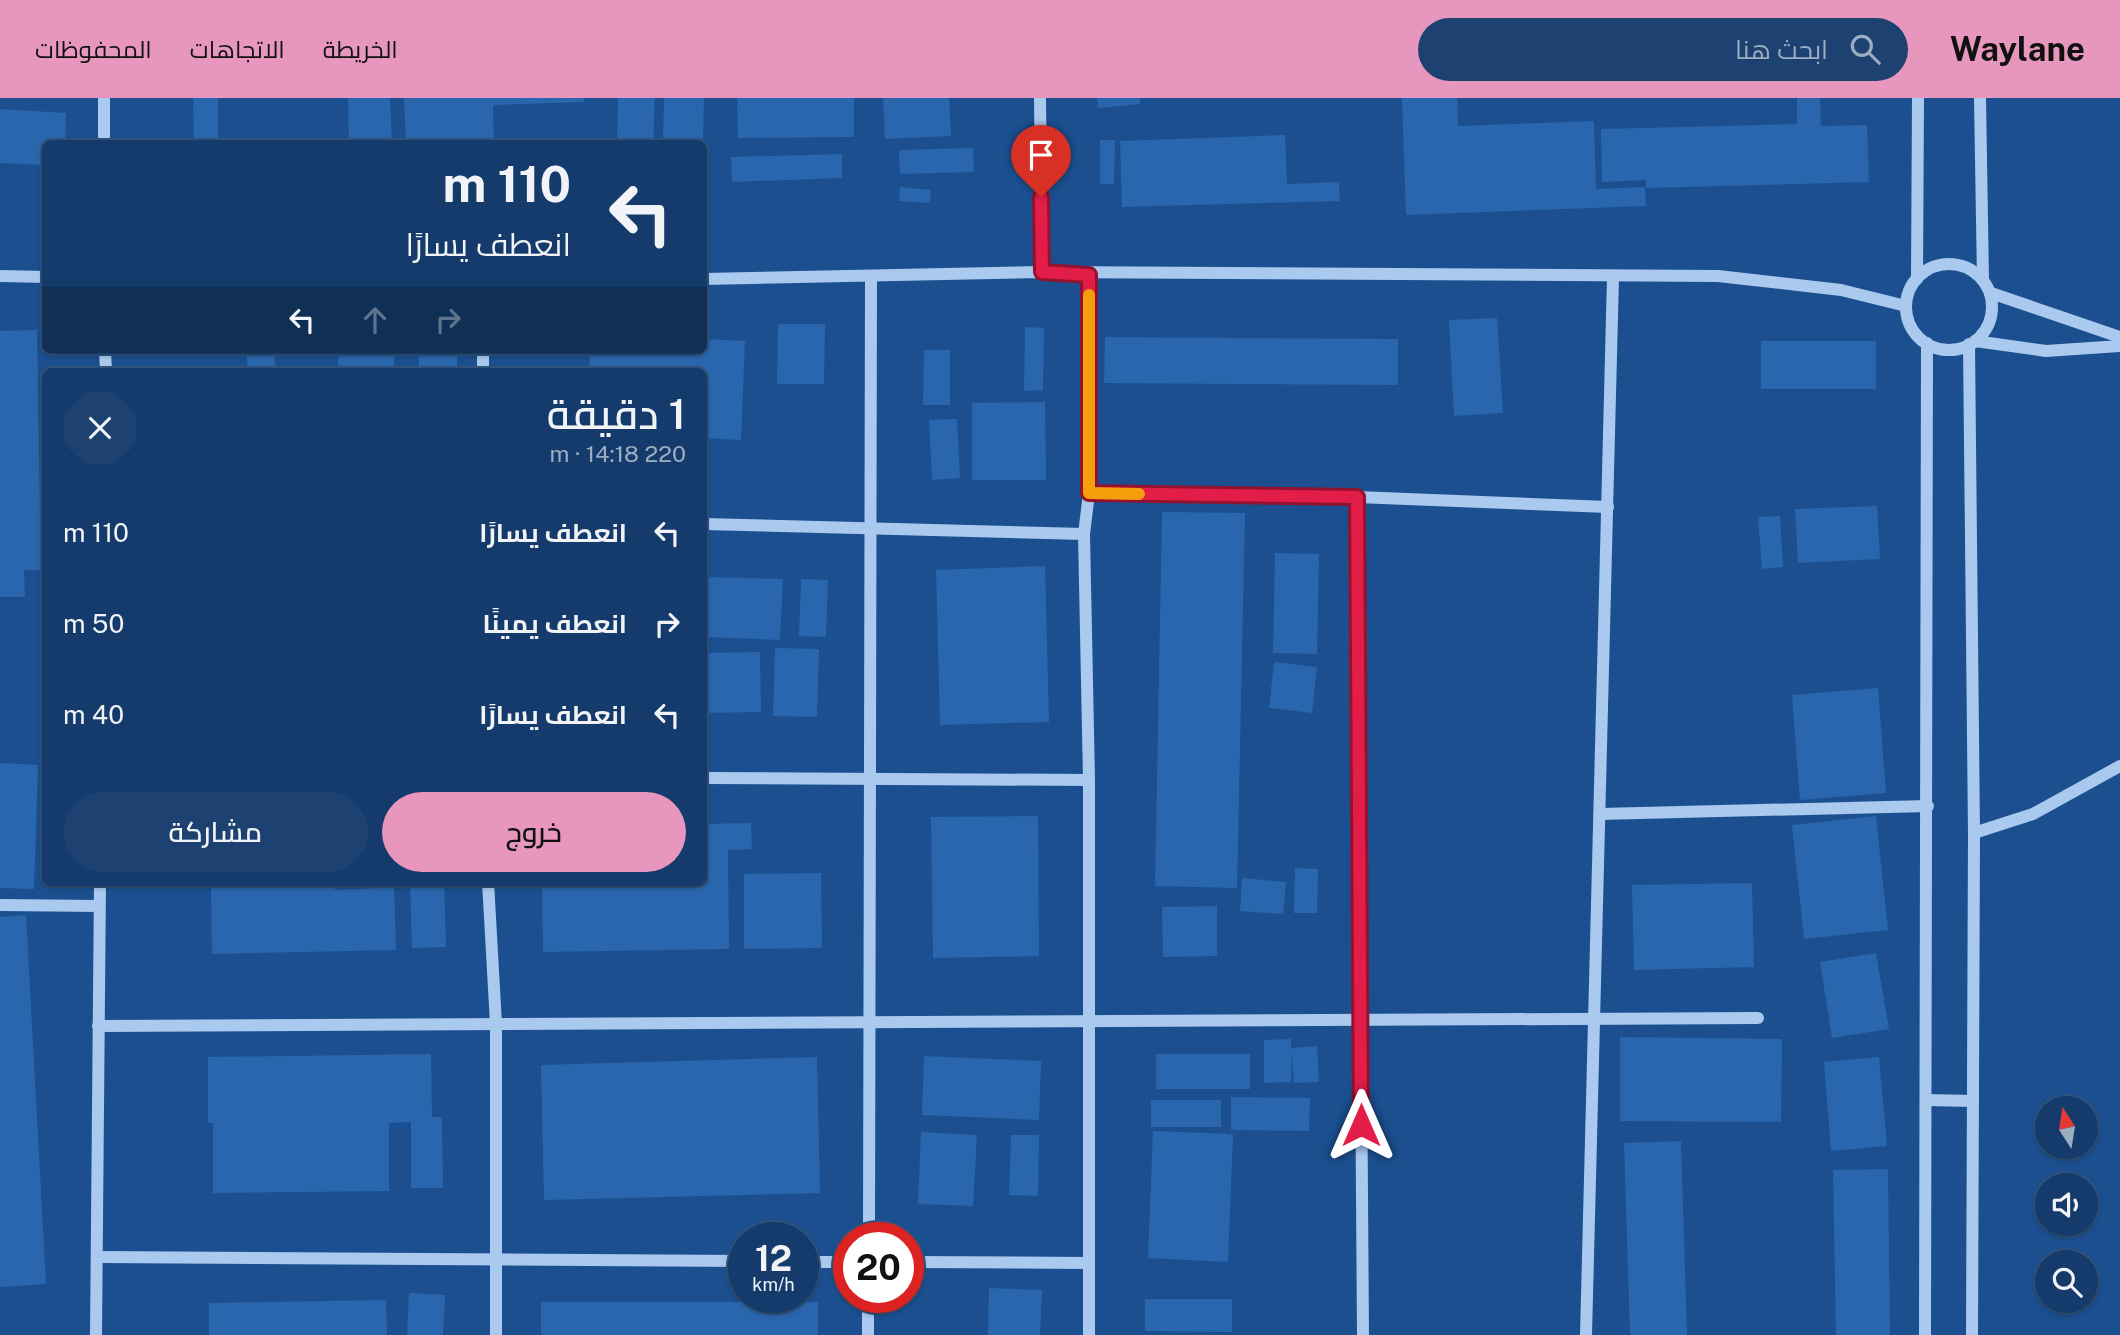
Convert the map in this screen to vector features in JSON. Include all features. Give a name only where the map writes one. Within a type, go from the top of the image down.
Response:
[{"type":"street","points":[[104,98],[104,140]]},
{"type":"street","points":[[1040,98],[1042,272]]},
{"type":"street","points":[[1917,279],[1918,98]]},
{"type":"street","points":[[1980,98],[1983,280]]},
{"type":"street","points":[[1958,264],[1983,280],[1991,293],[1993,311],[1987,328],[1972,343],[1955,349],[1927,344],[1916,333],[1906,306],[1909,291],[1917,279],[1936,267],[1958,264]]},
{"type":"street","points":[[707,279],[1042,272],[1089,275],[1718,276],[1841,290],[1906,306]]},
{"type":"street","points":[[1089,275],[1089,493],[1084,534],[1089,780],[1089,1335]]},
{"type":"street","points":[[0,276],[42,277]]},
{"type":"street","points":[[1586,1335],[1614,276]]},
{"type":"street","points":[[869,1222],[871,277]]},
{"type":"street","points":[[1991,293],[2120,337]]},
{"type":"street","points":[[1972,343],[2046,351],[2120,346]]},
{"type":"street","points":[[1972,343],[1972,1335]]},
{"type":"street","points":[[1925,1335],[1927,344]]},
{"type":"street","points":[[1089,493],[1357,497],[1608,507]]},
{"type":"street","points":[[1357,497],[1363,1335]]},
{"type":"street","points":[[707,524],[1084,534]]},
{"type":"street","points":[[1974,832],[2033,814],[2120,766]]},
{"type":"street","points":[[707,778],[1089,780]]},
{"type":"street","points":[[1600,814],[1928,806]]},
{"type":"street","points":[[96,1335],[100,886]]},
{"type":"street","points":[[488,886],[496,1024],[496,1335]]},
{"type":"street","points":[[0,905],[99,906]]},
{"type":"street","points":[[98,1026],[1758,1018]]},
{"type":"street","points":[[1926,1100],[1973,1101]]},
{"type":"street","points":[[97,1257],[728,1261]]},
{"type":"street","points":[[924,1262],[1089,1263]]},
{"type":"street","points":[[868,1335],[869,1313]]},
{"type":"building","points":[[193,98],[218,98],[218,140],[194,140]]},
{"type":"building","points":[[348,98],[390,98],[392,140],[349,140]]},
{"type":"building","points":[[404,98],[584,98],[584,102],[493,105],[494,140],[406,140]]},
{"type":"building","points":[[618,98],[655,98],[653,140],[617,140]]},
{"type":"building","points":[[664,98],[704,98],[703,140],[663,140]]},
{"type":"building","points":[[737,98],[854,98],[854,137],[738,138]]},
{"type":"building","points":[[883,98],[949,98],[951,136],[885,139]]},
{"type":"building","points":[[1097,98],[1140,98],[1140,104],[1098,108]]},
{"type":"building","points":[[1402,98],[1457,98],[1458,126],[1594,121],[1596,189],[1645,187],[1646,206],[1406,215]]},
{"type":"building","points":[[1797,98],[1820,98],[1821,126],[1867,125],[1869,182],[1646,188],[1646,180],[1602,182],[1601,129],[1797,124]]},
{"type":"building","points":[[0,109],[66,113],[65,140],[42,140],[42,165],[0,163]]},
{"type":"building","points":[[1285,135],[1287,184],[1339,182],[1340,201],[1122,207],[1120,141]]},
{"type":"building","points":[[1100,140],[1115,140],[1114,184],[1100,184]]},
{"type":"building","points":[[973,148],[974,172],[900,174],[899,150]]},
{"type":"building","points":[[842,154],[842,178],[732,182],[731,157]]},
{"type":"building","points":[[900,187],[931,190],[930,203],[899,201]]},
{"type":"building","points":[[1497,318],[1503,413],[1454,416],[1449,320]]},
{"type":"building","points":[[778,324],[825,324],[824,384],[777,384]]},
{"type":"building","points":[[1025,327],[1044,328],[1043,390],[1024,391]]},
{"type":"building","points":[[37,330],[41,570],[24,570],[25,597],[0,597],[0,331]]},
{"type":"building","points":[[1105,337],[1398,339],[1398,385],[1104,383]]},
{"type":"building","points":[[707,339],[745,341],[741,440],[707,438],[707,368],[589,368],[590,354],[707,354]]},
{"type":"building","points":[[1761,341],[1876,341],[1876,389],[1761,389]]},
{"type":"building","points":[[924,350],[950,350],[950,405],[923,405]]},
{"type":"building","points":[[246,354],[274,354],[276,368],[248,368]]},
{"type":"building","points":[[338,354],[394,354],[394,368],[338,368]]},
{"type":"building","points":[[419,354],[457,354],[457,368],[419,368]]},
{"type":"building","points":[[1045,402],[1046,480],[972,480],[972,403]]},
{"type":"building","points":[[957,419],[960,478],[932,480],[929,420]]},
{"type":"building","points":[[1877,506],[1880,559],[1798,563],[1795,509]]},
{"type":"building","points":[[1162,512],[1245,513],[1237,888],[1155,886]]},
{"type":"building","points":[[1780,516],[1783,567],[1762,569],[1758,517]]},
{"type":"building","points":[[1275,553],[1319,554],[1317,654],[1273,653]]},
{"type":"building","points":[[1045,566],[1049,722],[940,725],[936,570]]},
{"type":"building","points":[[707,577],[783,579],[780,640],[707,637]]},
{"type":"building","points":[[801,579],[828,580],[826,637],[799,636]]},
{"type":"building","points":[[775,648],[819,649],[817,717],[773,716]]},
{"type":"building","points":[[760,652],[761,712],[707,713],[707,653]]},
{"type":"building","points":[[1274,662],[1317,667],[1312,713],[1269,708]]},
{"type":"building","points":[[1878,688],[1886,793],[1800,800],[1792,695]]},
{"type":"building","points":[[0,763],[38,765],[34,889],[0,888]]},
{"type":"building","points":[[1038,816],[1039,956],[933,958],[931,817]]},
{"type":"building","points":[[1876,816],[1888,930],[1804,939],[1792,825]]},
{"type":"building","points":[[751,823],[752,849],[728,850],[729,949],[543,952],[542,886],[707,886],[707,824]]},
{"type":"building","points":[[1295,868],[1318,869],[1317,913],[1294,913]]},
{"type":"building","points":[[821,873],[822,948],[744,949],[744,874]]},
{"type":"building","points":[[1242,878],[1286,882],[1283,914],[1240,911]]},
{"type":"building","points":[[1752,883],[1754,967],[1634,970],[1632,885]]},
{"type":"building","points":[[211,886],[335,886],[335,890],[394,886],[396,950],[212,954]]},
{"type":"building","points":[[410,886],[444,886],[446,947],[412,948]]},
{"type":"building","points":[[1217,906],[1217,956],[1163,957],[1162,907]]},
{"type":"building","points":[[26,915],[46,1284],[0,1287],[0,917]]},
{"type":"building","points":[[1876,953],[1889,1029],[1832,1038],[1820,962]]},
{"type":"building","points":[[1620,1037],[1782,1039],[1781,1122],[1620,1121]]},
{"type":"building","points":[[1291,1039],[1291,1048],[1317,1046],[1319,1082],[1294,1083],[1292,1051],[1291,1082],[1264,1083],[1264,1040]]},
{"type":"building","points":[[431,1054],[432,1117],[442,1117],[443,1188],[411,1188],[411,1122],[389,1123],[389,1191],[213,1193],[213,1123],[208,1123],[208,1057]]},
{"type":"building","points":[[1156,1054],[1250,1054],[1250,1089],[1156,1089]]},
{"type":"building","points":[[924,1056],[1041,1061],[1039,1120],[922,1115]]},
{"type":"building","points":[[817,1057],[820,1193],[544,1200],[541,1065]]},
{"type":"building","points":[[1879,1057],[1887,1146],[1831,1151],[1824,1062]]},
{"type":"building","points":[[1231,1097],[1310,1098],[1309,1131],[1231,1130]]},
{"type":"building","points":[[1151,1100],[1221,1100],[1221,1127],[1151,1127]]},
{"type":"building","points":[[1153,1131],[1233,1134],[1228,1262],[1148,1258]]},
{"type":"building","points":[[921,1132],[977,1135],[973,1206],[918,1204]]},
{"type":"building","points":[[1011,1135],[1039,1135],[1038,1196],[1009,1195]]},
{"type":"building","points":[[1681,1141],[1687,1335],[1630,1335],[1624,1143]]},
{"type":"building","points":[[1888,1169],[1890,1335],[1836,1335],[1833,1170]]},
{"type":"building","points":[[989,1288],[1042,1290],[1040,1335],[988,1335]]},
{"type":"building","points":[[409,1293],[445,1295],[443,1335],[407,1335]]},
{"type":"building","points":[[1145,1299],[1232,1299],[1232,1332],[1145,1331]]},
{"type":"building","points":[[386,1300],[387,1335],[209,1335],[209,1303]]},
{"type":"building","points":[[541,1302],[728,1302],[728,1313],[818,1313],[818,1335],[541,1335]]},
{"type":"slow traffic","points":[[1089,295],[1089,493],[1139,494]]},
{"type":"route","points":[[1041,197],[1042,272],[1089,275],[1089,493],[1357,497],[1361,1125]]}]
